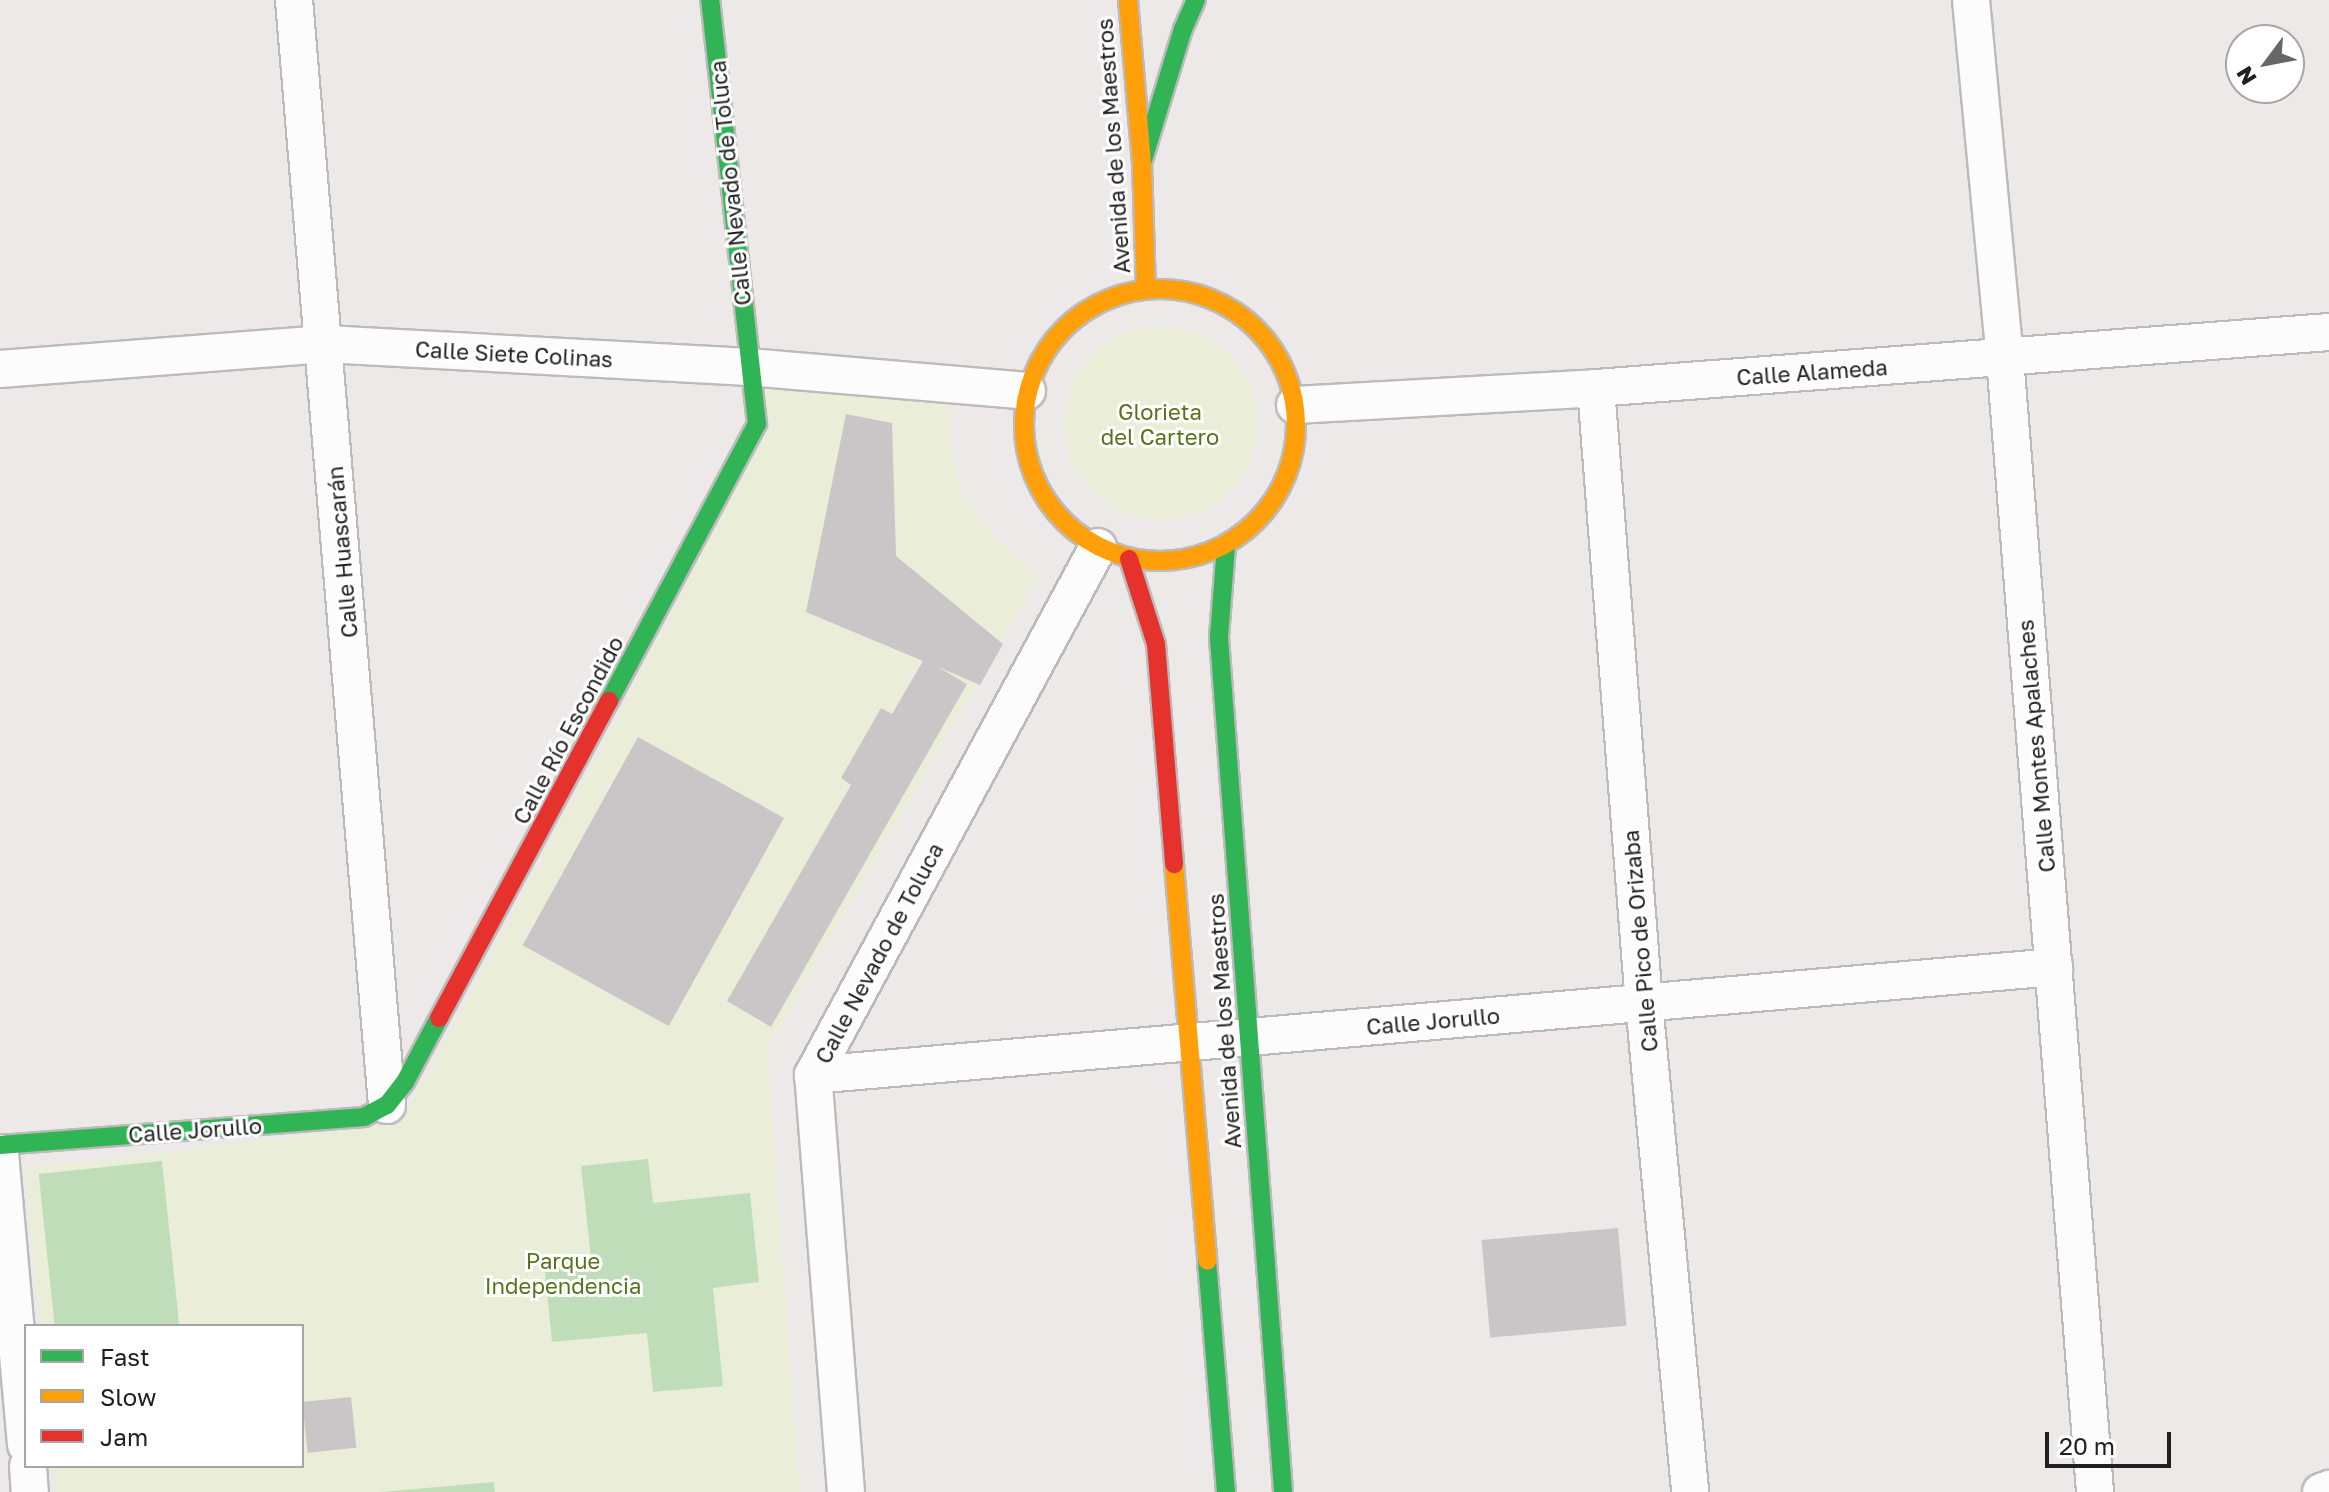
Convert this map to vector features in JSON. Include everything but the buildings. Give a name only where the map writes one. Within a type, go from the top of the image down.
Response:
[{"type":"street","name":"Calle Huascarán","points":[[294,0],[387,1105]]},
{"type":"street","name":"Calle Nevado de Toluca","points":[[710,0],[749,367]]},
{"type":"street","name":"Avenida de los Maestros","points":[[1128,0],[1142,163],[1146,289]]},
{"type":"street","points":[[1142,163],[1183,29],[1196,0]]},
{"type":"street","name":"Calle Montes Apalaches","points":[[1971,0],[2005,358],[2095,1492]]},
{"type":"street","points":[[1146,289],[1187,290],[1226,306],[1259,331],[1283,366],[1295,405],[1295,447],[1283,487],[1259,521],[1226,546],[1195,558],[1163,562],[1114,553],[1068,526],[1044,497],[1027,452],[1023,428],[1027,391],[1043,353],[1070,321],[1106,299],[1146,289]]},
{"type":"street","name":"Calle Alameda","points":[[1295,405],[1596,388],[2329,332]]},
{"type":"street","name":"Calle Siete Colinas","points":[[0,369],[325,344],[749,367],[1027,391]]},
{"type":"street","name":"Calle Río Escondido","points":[[387,1105],[413,1069],[750,442],[757,424],[749,367]]},
{"type":"street","name":"Calle Pico de Orizaba","points":[[1596,388],[1644,1003],[1690,1492]]},
{"type":"street","name":"Avenida de los Maestros","points":[[1226,546],[1219,638],[1283,1492]]},
{"type":"street","name":"Calle Nevado de Toluca","points":[[846,1492],[813,1075],[1114,553]]},
{"type":"street","name":"Avenida de los Maestros","points":[[1114,553],[1156,644],[1226,1492]]},
{"type":"street","name":"Calle Jorullo","points":[[813,1075],[2054,967]]},
{"type":"street","name":"Calle Jorullo","points":[[0,1145],[364,1117],[387,1105]]},
{"type":"street","points":[[0,1153],[24,1423]]},
{"type":"street","points":[[28,1468],[30,1492]]},
{"type":"street","points":[[2321,1492],[2329,1489]]},
{"type":"green space","name":"Glorieta del Cartero","points":[[1161,326],[1198,334],[1229,355],[1250,386],[1258,423],[1250,460],[1229,491],[1198,512],[1161,520],[1124,512],[1093,491],[1072,460],[1064,423],[1072,386],[1093,355],[1124,334]]},
{"type":"green space","name":"Parque Independencia","points":[[756,384],[951,403],[950,447],[960,489],[995,537],[1039,576],[767,1049],[800,1492],[55,1492],[53,1468],[304,1468],[304,1324],[40,1324],[25,1168],[401,1124],[772,423]]},
{"type":"green space","points":[[648,1159],[653,1203],[750,1193],[759,1282],[713,1288],[723,1386],[653,1392],[647,1333],[552,1342],[544,1263],[591,1258],[581,1166]]},
{"type":"green space","points":[[162,1161],[179,1324],[54,1324],[39,1174]]},
{"type":"green space","points":[[494,1482],[495,1492],[381,1492]]},
{"type":"traffic: fast","points":[[609,701],[757,424],[710,0]]},
{"type":"traffic: fast","points":[[1142,163],[1183,29],[1196,0]]},
{"type":"traffic: fast","points":[[1226,546],[1219,638],[1283,1492]]},
{"type":"traffic: fast","points":[[0,1145],[364,1117],[387,1105],[405,1082],[439,1018]]},
{"type":"traffic: fast","points":[[1207,1261],[1226,1492]]},
{"type":"traffic: slow","points":[[1128,0],[1142,163],[1146,289]]},
{"type":"traffic: slow","points":[[1160,289],[1212,299],[1236,312],[1256,329],[1273,349],[1286,373],[1296,425],[1286,477],[1273,501],[1256,521],[1236,538],[1212,551],[1160,561],[1108,551],[1084,538],[1064,521],[1047,501],[1034,477],[1024,425],[1034,373],[1047,349],[1064,329],[1084,312],[1108,299],[1160,289]]},
{"type":"traffic: slow","points":[[1174,864],[1207,1261]]},
{"type":"traffic: jam","points":[[1129,559],[1156,644],[1174,864]]},
{"type":"traffic: jam","points":[[439,1018],[609,701]]}]
